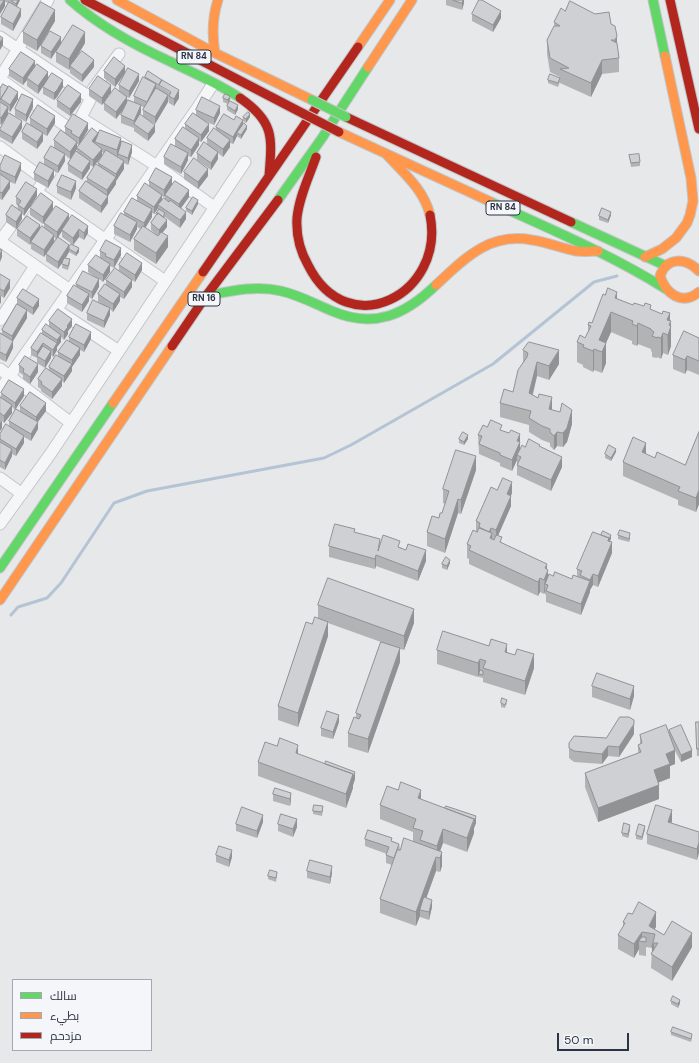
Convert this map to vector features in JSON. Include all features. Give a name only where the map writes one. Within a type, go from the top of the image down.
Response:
[{"type":"main road","points":[[70,0],[81,10],[100,23],[157,55],[220,86],[254,107],[262,116],[270,135],[269,176]]},
{"type":"main road","name":"RN 84","points":[[85,0],[339,132],[598,251],[666,289]]},
{"type":"main road","name":"RN 84","points":[[117,0],[215,53],[346,117],[666,266]]},
{"type":"main road","points":[[215,53],[212,31],[213,19],[218,0]]},
{"type":"main road","name":"RN 16","points":[[0,568],[390,0]]},
{"type":"main road","name":"RN 16","points":[[0,600],[206,296],[277,202],[322,138],[412,0]]},
{"type":"main road","points":[[645,256],[663,249],[674,241],[688,221],[693,205],[693,191],[690,174],[653,0]]},
{"type":"main road","points":[[670,0],[699,129]]},
{"type":"main road","points":[[322,138],[300,206],[297,220],[297,234],[307,265],[318,281],[332,296],[346,303],[365,306],[384,303],[399,296],[422,271],[428,256],[432,241],[432,226],[429,210],[413,184],[387,155]]},
{"type":"main road","points":[[206,296],[241,289],[273,289],[293,294],[334,313],[349,318],[364,320],[379,319],[408,308],[420,300],[471,253],[491,242],[502,239],[526,237],[577,251],[598,251]]},
{"type":"main road","points":[[699,271],[690,263],[674,261],[666,266],[661,272],[660,276],[666,289],[677,297],[699,302]]},
{"type":"main road","points":[[684,298],[691,297],[699,292]]},
{"type":"street","points":[[48,0],[17,48],[0,79],[63,124],[70,130],[72,135]]},
{"type":"street","points":[[0,37],[91,98],[72,135],[68,147]]},
{"type":"street","points":[[87,96],[119,54]]},
{"type":"street","points":[[0,390],[211,87]]},
{"type":"street","points":[[81,118],[157,166],[214,207]]},
{"type":"street","points":[[0,147],[44,180]]},
{"type":"street","points":[[0,524],[71,423],[244,162]]},
{"type":"street","points":[[57,163],[0,241],[70,290]]},
{"type":"street","points":[[36,192],[165,282]]},
{"type":"street","points":[[0,320],[35,266]]},
{"type":"street","points":[[57,309],[119,351]]},
{"type":"street","points":[[0,369],[71,423]]},
{"type":"street","points":[[0,478],[22,494]]},
{"type":"building","points":[[0,0],[4,0],[0,7]]},
{"type":"building","points":[[12,0],[18,0],[16,4]]},
{"type":"building","points":[[453,0],[463,0],[462,3]]},
{"type":"building","points":[[479,0],[482,0],[501,11],[493,25],[472,14]]},
{"type":"building","points":[[570,1],[595,14],[609,12],[611,24],[615,26],[617,36],[615,40],[611,40],[617,43],[619,58],[602,60],[591,83],[560,69],[569,68],[550,58],[547,40],[554,26],[560,26],[554,22],[561,8],[565,11]]},
{"type":"building","points":[[9,2],[21,9],[13,24],[1,17]]},
{"type":"building","points":[[41,2],[55,10],[37,40],[23,32]]},
{"type":"building","points":[[73,25],[85,32],[69,59],[56,52]]},
{"type":"building","points":[[50,31],[61,37],[51,52],[41,46]]},
{"type":"building","points":[[82,51],[94,60],[82,75],[70,66]]},
{"type":"building","points":[[21,52],[35,61],[23,78],[9,69]]},
{"type":"building","points":[[114,57],[125,66],[115,79],[104,71]]},
{"type":"building","points":[[37,64],[48,72],[38,86],[27,78]]},
{"type":"building","points":[[128,68],[139,74],[129,91],[119,85]]},
{"type":"building","points":[[148,71],[162,80],[159,85],[145,77]]},
{"type":"building","points":[[52,73],[63,80],[54,93],[43,87]]},
{"type":"building","points":[[550,74],[560,78],[558,83],[548,80]]},
{"type":"building","points":[[98,76],[111,85],[102,98],[89,89]]},
{"type":"building","points":[[143,77],[156,84],[147,102],[134,96]]},
{"type":"building","points":[[162,80],[179,90],[174,99],[169,96],[171,92],[159,85]]},
{"type":"building","points":[[3,84],[8,87],[0,100],[0,89]]},
{"type":"building","points":[[68,85],[81,94],[70,109],[57,100]]},
{"type":"building","points":[[9,86],[18,92],[10,105],[1,99]]},
{"type":"building","points":[[115,88],[127,97],[116,112],[104,103]]},
{"type":"building","points":[[156,88],[168,95],[155,117],[143,110]]},
{"type":"building","points":[[22,94],[33,99],[26,115],[15,109]]},
{"type":"building","points":[[225,94],[230,96],[228,100],[223,98]]},
{"type":"building","points":[[202,97],[220,106],[214,118],[196,110]]},
{"type":"building","points":[[128,100],[141,105],[134,121],[121,115]]},
{"type":"building","points":[[230,101],[238,105],[235,111],[227,106]]},
{"type":"building","points":[[0,102],[8,107],[1,118],[0,117]]},
{"type":"building","points":[[38,105],[55,116],[47,129],[30,118]]},
{"type":"building","points":[[248,112],[250,114],[246,119],[243,117]]},
{"type":"building","points":[[9,113],[22,121],[12,137],[0,130]]},
{"type":"building","points":[[193,113],[209,124],[201,135],[185,124]]},
{"type":"building","points":[[73,114],[88,123],[79,138],[65,127]]},
{"type":"building","points":[[140,114],[155,125],[148,134],[134,124]]},
{"type":"building","points":[[224,114],[234,120],[236,116],[243,120],[233,137],[216,127]]},
{"type":"building","points":[[27,123],[43,133],[37,142],[22,132]]},
{"type":"building","points":[[244,123],[247,126],[241,135],[237,133]]},
{"type":"building","points":[[183,127],[199,138],[191,150],[175,139]]},
{"type":"building","points":[[92,128],[98,133],[92,141],[102,149],[93,160],[77,148]]},
{"type":"building","points":[[214,128],[230,140],[223,149],[207,138]]},
{"type":"building","points":[[61,130],[77,142],[70,152],[54,140]]},
{"type":"building","points":[[100,130],[121,138],[117,150],[95,142]]},
{"type":"building","points":[[122,141],[132,145],[128,158],[118,154]]},
{"type":"building","points":[[204,142],[218,152],[211,163],[197,153]]},
{"type":"building","points":[[171,144],[188,153],[181,167],[164,157]]},
{"type":"building","points":[[51,146],[65,154],[58,166],[44,158]]},
{"type":"building","points":[[106,150],[124,161],[116,174],[98,163]]},
{"type":"building","points":[[76,151],[90,161],[82,173],[68,164]]},
{"type":"building","points":[[639,154],[640,162],[631,163],[629,155]]},
{"type":"building","points":[[5,155],[21,163],[15,177],[0,170],[0,166]]},
{"type":"building","points":[[194,158],[208,169],[198,182],[184,172]]},
{"type":"building","points":[[40,162],[54,170],[48,181],[34,173]]},
{"type":"building","points":[[96,164],[116,177],[107,190],[87,178]]},
{"type":"building","points":[[156,168],[172,177],[164,190],[149,181]]},
{"type":"building","points":[[0,174],[10,181],[2,193],[0,192]]},
{"type":"building","points":[[62,175],[76,181],[71,192],[57,186]]},
{"type":"building","points":[[86,181],[108,196],[101,206],[79,191]]},
{"type":"building","points":[[175,181],[189,190],[179,204],[165,195]]},
{"type":"building","points":[[26,182],[37,189],[24,209],[18,205],[21,201],[16,197]]},
{"type":"building","points":[[145,183],[162,195],[154,207],[137,196]]},
{"type":"building","points":[[41,193],[53,202],[43,217],[30,208]]},
{"type":"building","points":[[193,197],[198,200],[192,211],[186,208]]},
{"type":"building","points":[[132,198],[152,209],[144,223],[124,212]]},
{"type":"building","points":[[164,198],[169,202],[170,200],[186,212],[180,220],[158,205]]},
{"type":"building","points":[[12,205],[22,212],[16,222],[6,215]]},
{"type":"building","points":[[56,206],[69,214],[57,232],[44,223]]},
{"type":"building","points":[[602,208],[611,212],[608,220],[599,216]]},
{"type":"building","points":[[159,209],[165,213],[163,217],[158,213],[157,215],[156,214]]},
{"type":"building","points":[[121,213],[137,222],[130,235],[114,226]]},
{"type":"building","points":[[158,213],[167,220],[159,230],[151,223]]},
{"type":"building","points":[[72,215],[88,226],[84,233],[79,229],[73,238],[62,230]]},
{"type":"building","points":[[27,216],[40,225],[30,238],[17,229]]},
{"type":"building","points":[[42,226],[54,235],[44,250],[31,242]]},
{"type":"building","points":[[143,226],[158,236],[161,232],[168,236],[156,253],[134,239]]},
{"type":"building","points":[[58,237],[69,245],[58,262],[46,254]]},
{"type":"building","points":[[106,240],[121,248],[114,260],[105,256],[106,254],[100,251]]},
{"type":"building","points":[[71,244],[79,248],[76,253],[69,249]]},
{"type":"building","points":[[127,253],[142,263],[135,275],[119,265]]},
{"type":"building","points":[[96,255],[110,264],[103,275],[88,265]]},
{"type":"building","points":[[64,258],[70,259],[68,266],[62,264]]},
{"type":"building","points":[[115,268],[132,280],[124,292],[106,280]]},
{"type":"building","points":[[83,271],[99,279],[92,292],[76,284]]},
{"type":"building","points":[[0,274],[10,280],[4,291],[0,289]]},
{"type":"building","points":[[105,284],[120,294],[113,304],[98,294]]},
{"type":"building","points":[[74,285],[89,294],[82,305],[67,296]]},
{"type":"building","points":[[608,288],[617,292],[615,298],[633,305],[634,303],[644,306],[645,303],[651,305],[650,309],[662,314],[663,311],[670,313],[667,320],[671,321],[668,335],[663,333],[661,338],[652,336],[654,332],[651,329],[638,323],[637,326],[632,324],[633,321],[611,312],[599,340],[606,343],[602,352],[594,349],[593,351],[583,347],[584,345],[577,342],[580,335],[585,338],[591,326],[588,325],[589,322],[592,323],[603,294],[605,295]]},
{"type":"building","points":[[23,289],[39,299],[33,308],[17,298]]},
{"type":"building","points":[[93,300],[110,308],[104,321],[87,313]]},
{"type":"building","points":[[17,304],[27,310],[12,336],[2,330]]},
{"type":"building","points":[[58,309],[72,319],[64,332],[49,321]]},
{"type":"building","points":[[46,324],[61,335],[57,340],[42,330]]},
{"type":"building","points":[[76,324],[91,332],[84,345],[69,337]]},
{"type":"building","points":[[684,331],[699,338],[699,361],[687,356],[685,360],[673,355]]},
{"type":"building","points":[[0,333],[13,341],[6,355],[0,352]]},
{"type":"building","points":[[41,333],[57,343],[53,350],[43,343],[37,352],[31,348]]},
{"type":"building","points":[[67,340],[80,348],[72,360],[58,352]]},
{"type":"building","points":[[529,342],[559,350],[549,366],[537,362],[529,393],[538,398],[539,394],[552,397],[549,409],[560,412],[562,403],[572,410],[567,428],[563,433],[557,432],[554,436],[550,432],[550,429],[529,418],[531,411],[500,403],[504,389],[513,392],[518,370],[528,353],[523,350]]},
{"type":"building","points":[[43,346],[51,351],[45,361],[37,356]]},
{"type":"building","points":[[56,355],[72,364],[64,376],[49,367]]},
{"type":"building","points":[[25,356],[38,364],[30,377],[23,372],[24,369],[19,365]]},
{"type":"building","points":[[46,368],[62,379],[52,392],[41,384],[42,382],[38,379]]},
{"type":"building","points":[[9,380],[24,389],[15,403],[1,393]]},
{"type":"building","points":[[30,392],[46,403],[36,417],[20,406]]},
{"type":"building","points":[[0,397],[12,405],[4,416],[0,413]]},
{"type":"building","points":[[16,409],[38,422],[31,434],[9,421]]},
{"type":"building","points":[[491,420],[502,425],[500,430],[509,433],[511,430],[520,434],[517,441],[520,442],[512,460],[479,444],[482,436],[478,435],[483,425],[487,427]]},
{"type":"building","points":[[6,424],[24,436],[16,449],[0,439],[0,434]]},
{"type":"building","points":[[463,432],[468,435],[464,442],[459,439]]},
{"type":"building","points":[[699,432],[699,490],[696,498],[678,491],[680,487],[623,462],[633,437],[646,443],[642,452],[655,458],[657,452],[685,465]]},
{"type":"building","points":[[529,439],[540,445],[539,446],[562,457],[551,480],[517,465],[521,457],[517,455],[522,445],[525,447]]},
{"type":"building","points":[[0,442],[12,449],[5,463],[0,460]]},
{"type":"building","points":[[609,445],[616,449],[611,458],[605,454]]},
{"type":"building","points":[[456,450],[476,456],[461,500],[458,499],[445,539],[427,532],[432,516],[439,518],[440,513],[442,513],[449,491],[443,489]]},
{"type":"building","points":[[503,478],[512,482],[507,494],[511,496],[496,530],[491,528],[489,532],[479,527],[480,523],[476,521],[491,487],[497,490]]},
{"type":"building","points":[[335,524],[355,529],[354,532],[380,539],[378,551],[383,535],[400,541],[398,547],[406,550],[408,544],[426,550],[418,571],[376,555],[375,559],[329,546]]},
{"type":"building","points":[[479,528],[492,533],[490,538],[494,540],[496,535],[502,537],[500,542],[547,564],[545,568],[548,570],[544,580],[540,578],[538,582],[469,550],[471,546],[467,544],[473,530],[477,532]]},
{"type":"building","points":[[620,530],[630,533],[629,539],[618,535]]},
{"type":"building","points":[[603,531],[611,535],[608,541],[609,538],[601,535]]},
{"type":"building","points":[[593,532],[609,538],[608,541],[612,542],[598,576],[593,574],[590,580],[580,575],[582,571],[577,569]]},
{"type":"building","points":[[446,557],[450,560],[447,566],[442,564]]},
{"type":"building","points":[[555,572],[572,579],[573,575],[590,581],[581,604],[546,591],[548,585],[545,584],[549,574],[553,576]]},
{"type":"building","points":[[328,578],[414,609],[404,636],[318,605]]},
{"type":"building","points":[[315,617],[328,622],[298,713],[278,706],[306,622],[312,624]]},
{"type":"building","points":[[443,631],[489,646],[491,639],[507,644],[505,652],[515,655],[517,649],[534,654],[525,681],[483,668],[486,661],[480,659],[478,663],[437,650]]},
{"type":"building","points":[[381,642],[400,648],[368,739],[348,733],[354,717],[359,719],[361,715],[356,713]]},
{"type":"building","points":[[480,670],[483,671],[483,675],[479,674]]},
{"type":"building","points":[[597,673],[634,686],[630,699],[592,686]]},
{"type":"building","points":[[502,698],[507,700],[505,705],[501,703]]},
{"type":"building","points":[[327,711],[339,715],[333,732],[321,728]]},
{"type":"building","points":[[620,717],[629,717],[634,720],[634,724],[619,747],[608,746],[602,754],[574,751],[569,748],[569,743],[574,736],[606,738]]},
{"type":"building","points":[[696,722],[699,722],[699,749],[697,749]]},
{"type":"building","points":[[666,725],[675,750],[666,754],[670,764],[654,770],[659,785],[598,808],[585,773],[641,752],[638,745],[642,743],[640,735]]},
{"type":"building","points":[[681,725],[692,750],[681,755],[669,730]]},
{"type":"building","points":[[280,738],[298,745],[296,753],[353,774],[346,794],[258,762],[265,742],[277,746]]},
{"type":"building","points":[[326,761],[355,772],[353,778],[353,774],[325,764]]},
{"type":"building","points":[[401,782],[421,790],[418,798],[474,819],[467,838],[443,829],[437,846],[420,840],[423,831],[413,828],[416,819],[380,805],[387,786],[398,790]]},
{"type":"building","points":[[275,788],[291,793],[290,799],[273,794]]},
{"type":"building","points":[[314,805],[323,806],[322,812],[313,811]]},
{"type":"building","points":[[656,805],[672,810],[668,822],[699,832],[697,849],[647,834]]},
{"type":"building","points":[[446,806],[476,816],[474,821],[474,819],[445,808]]},
{"type":"building","points":[[242,807],[263,815],[257,831],[236,824]]},
{"type":"building","points":[[281,814],[297,819],[293,829],[278,824]]},
{"type":"building","points":[[624,823],[630,825],[628,834],[622,833]]},
{"type":"building","points":[[639,824],[645,826],[642,837],[636,835]]},
{"type":"building","points":[[368,830],[392,838],[391,841],[399,844],[394,858],[386,855],[389,847],[365,839]]},
{"type":"building","points":[[404,838],[442,852],[440,858],[436,857],[416,912],[380,899],[397,850],[400,850]]},
{"type":"building","points":[[219,846],[232,850],[229,860],[216,855]]},
{"type":"building","points":[[310,860],[332,866],[330,877],[307,871]]},
{"type":"building","points":[[270,870],[277,872],[276,878],[268,876]]},
{"type":"building","points":[[424,897],[432,900],[429,912],[420,910]]},
{"type":"building","points":[[639,902],[656,912],[649,926],[664,935],[672,921],[692,933],[672,967],[651,954],[658,943],[654,943],[652,947],[655,934],[642,932],[634,944],[618,935],[625,923],[623,922],[628,913],[632,914]]},
{"type":"building","points":[[642,937],[646,937],[646,942],[639,941]]},
{"type":"building","points":[[673,996],[680,1000],[678,1004],[671,1001]]},
{"type":"building","points":[[673,1027],[692,1034],[691,1039],[671,1032]]},
{"type":"waterway","points":[[11,615],[18,607],[47,598],[61,583],[114,503],[147,491],[324,458],[351,445],[493,364],[594,282],[617,276]]},
{"type":"traffic: fast","points":[[70,0],[105,27],[117,34],[214,83],[240,98]]},
{"type":"traffic: fast","points":[[653,0],[665,56]]},
{"type":"traffic: fast","points":[[278,200],[322,138],[368,67]]},
{"type":"traffic: fast","points":[[312,100],[346,117]]},
{"type":"traffic: fast","points":[[491,202],[602,253],[666,289]]},
{"type":"traffic: fast","points":[[571,222],[666,266]]},
{"type":"traffic: fast","points":[[206,296],[244,289],[272,289],[294,295],[347,316],[362,319],[375,319],[401,311],[413,304],[436,285]]},
{"type":"traffic: fast","points":[[0,568],[113,403]]},
{"type":"traffic: slow","points":[[117,0],[215,53],[312,100]]},
{"type":"traffic: slow","points":[[215,53],[213,26],[218,0]]},
{"type":"traffic: slow","points":[[358,47],[390,0]]},
{"type":"traffic: slow","points":[[368,67],[412,0]]},
{"type":"traffic: slow","points":[[645,257],[662,249],[676,238],[687,223],[693,201],[691,178],[665,56]]},
{"type":"traffic: slow","points":[[339,132],[491,202]]},
{"type":"traffic: slow","points":[[387,155],[413,182],[423,198],[430,215]]},
{"type":"traffic: slow","points":[[436,285],[467,257],[490,244],[503,240],[532,240],[576,251],[598,251]]},
{"type":"traffic: slow","points":[[699,271],[688,263],[677,261],[667,265],[660,276],[666,288],[675,296],[687,298],[699,292]]},
{"type":"traffic: slow","points":[[113,403],[203,272]]},
{"type":"traffic: slow","points":[[0,600],[172,346]]},
{"type":"traffic: jam","points":[[85,0],[304,114]]},
{"type":"traffic: jam","points":[[670,0],[699,129]]},
{"type":"traffic: jam","points":[[203,272],[358,47]]},
{"type":"traffic: jam","points":[[240,98],[260,115],[269,132],[271,151],[269,176]]},
{"type":"traffic: jam","points":[[304,114],[339,132]]},
{"type":"traffic: jam","points":[[346,117],[571,222]]},
{"type":"traffic: jam","points":[[316,157],[298,210],[297,231],[299,243],[308,265],[325,289],[346,302],[368,305],[390,300],[409,287],[423,267],[431,243],[430,215]]},
{"type":"traffic: jam","points":[[172,346],[206,296],[278,200]]}]
